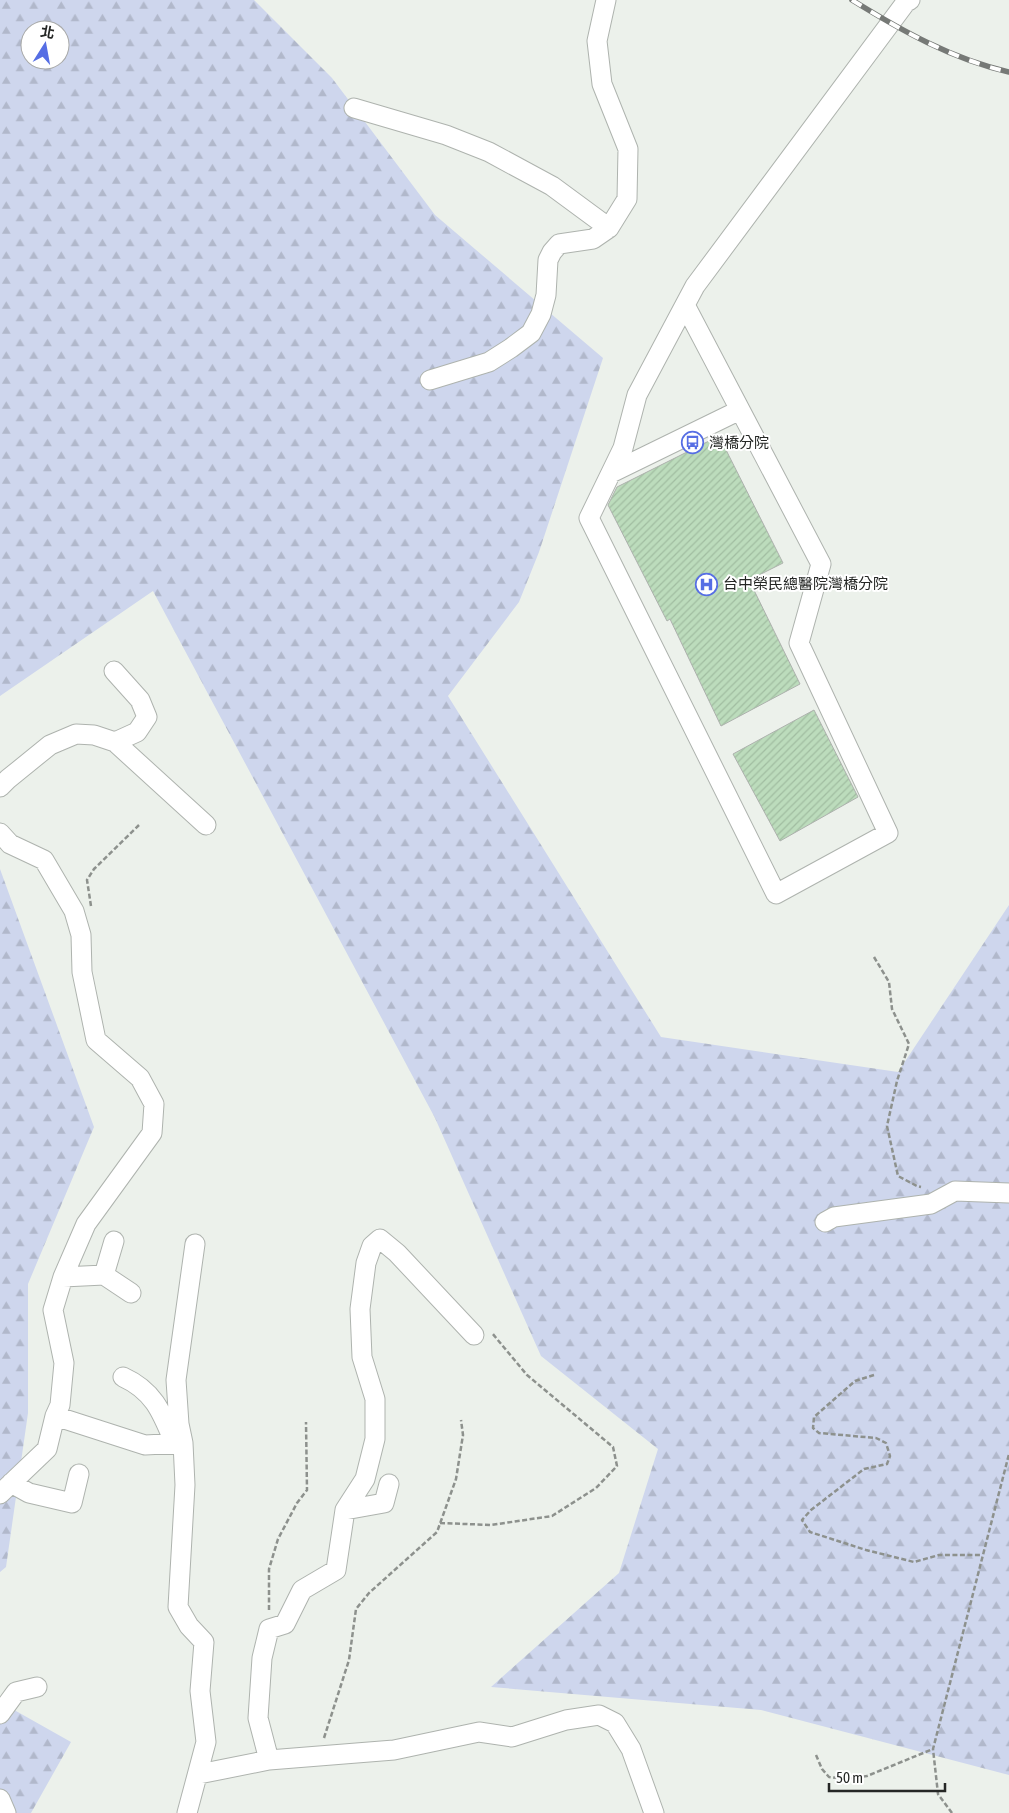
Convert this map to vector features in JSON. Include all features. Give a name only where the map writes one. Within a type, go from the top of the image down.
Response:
[{"type":"street","points":[[430,380],[489,362],[531,333],[543,308],[548,281],[548,260],[552,252],[559,244],[593,239],[609,228],[627,199],[628,149],[602,84],[597,42],[606,0]]},
{"type":"street","points":[[685,305],[821,564],[798,643],[888,833],[776,894],[589,518],[623,448],[637,395],[695,286],[906,2],[910,0]]},
{"type":"street","points":[[354,108],[446,135],[488,152],[552,186],[609,228]]},
{"type":"street","points":[[611,473],[740,410]]},
{"type":"street","points":[[114,671],[140,700],[147,716],[137,732],[115,742]]},
{"type":"street","points":[[0,787],[50,745],[76,734],[94,735],[115,742],[206,825]]},
{"type":"street","points":[[0,833],[10,844],[44,860],[74,911],[81,935],[82,972],[96,1040],[140,1078],[154,1104],[152,1133],[86,1224],[63,1277],[53,1310],[64,1363],[60,1405],[55,1416],[47,1449],[5,1488]]},
{"type":"street","points":[[825,1222],[834,1218],[932,1204],[955,1192],[1009,1193]]},
{"type":"street","points":[[269,1760],[258,1718],[262,1658],[270,1629],[285,1624],[302,1590],[336,1570],[345,1510],[365,1479],[376,1438],[375,1399],[362,1356],[360,1309],[366,1263],[372,1246],[380,1240],[397,1253],[474,1335]]},
{"type":"street","points":[[104,1275],[114,1241]]},
{"type":"street","points":[[187,1813],[199,1774],[206,1742],[200,1690],[204,1642],[189,1626],[178,1607],[185,1485],[179,1442],[176,1380],[195,1244]]},
{"type":"street","points":[[63,1277],[104,1275],[131,1293]]},
{"type":"street","points":[[123,1377],[137,1383],[159,1407],[179,1442]]},
{"type":"street","points":[[55,1416],[145,1445],[179,1442]]},
{"type":"street","points":[[5,1488],[72,1503],[79,1474]]},
{"type":"street","points":[[345,1510],[384,1503],[388,1484]]},
{"type":"street","points":[[0,1714],[16,1692],[37,1687]]},
{"type":"street","points":[[199,1774],[269,1760],[394,1750],[479,1732],[512,1737],[566,1720],[599,1715],[614,1723],[631,1749],[654,1813]]},
{"type":"street","points":[[0,1799],[6,1813]]},
{"type":"path","points":[[91,909],[87,880],[94,869],[139,825]]},
{"type":"path","points":[[874,958],[889,982],[892,1009],[909,1044],[897,1081],[887,1126],[898,1176],[917,1186],[926,1187]]},
{"type":"path","points":[[440,1523],[491,1525],[552,1516],[596,1488],[617,1466],[612,1447],[527,1375],[490,1331],[474,1335]]},
{"type":"path","points":[[874,1375],[855,1381],[814,1417],[813,1428],[819,1433],[876,1438],[886,1443],[890,1456],[887,1464],[864,1469],[810,1510],[802,1520],[810,1532],[866,1550],[914,1562],[939,1555],[982,1555]]},
{"type":"path","points":[[318,1756],[349,1660],[356,1609],[369,1593],[436,1532],[456,1479],[463,1434],[461,1420]]},
{"type":"path","points":[[270,1629],[269,1569],[278,1539],[306,1490],[306,1422]]},
{"type":"path","points":[[952,1813],[938,1794],[932,1749],[1009,1454]]},
{"type":"path","points":[[816,1755],[828,1777],[847,1779],[867,1776],[932,1749]]},
{"type":"green space","points":[[0,0],[254,0],[332,78],[435,215],[603,358],[539,552],[519,602],[448,696],[661,1037],[898,1072],[1009,905],[1009,1775],[761,1710],[491,1687],[619,1573],[658,1449],[541,1356],[435,1118],[153,591],[0,696]]},
{"type":"green space","points":[[0,869],[94,1127],[28,1284],[28,1413],[6,1567],[0,1572]]},
{"type":"green space","points":[[0,1702],[71,1742],[31,1813],[0,1813]]},
{"type":"building","points":[[719,436],[783,563],[749,580],[800,684],[721,726],[670,619],[667,621],[608,505],[617,487]]},
{"type":"building","points":[[814,710],[858,797],[780,841],[733,754]]},
{"type":"railway","points":[[852,0],[947,52],[1009,72]]},
{"type":"place","name":"灣橋分院","points":[[693,443]]},
{"type":"place","name":"台中榮民總醫院灣橋分院","points":[[707,584]]}]
